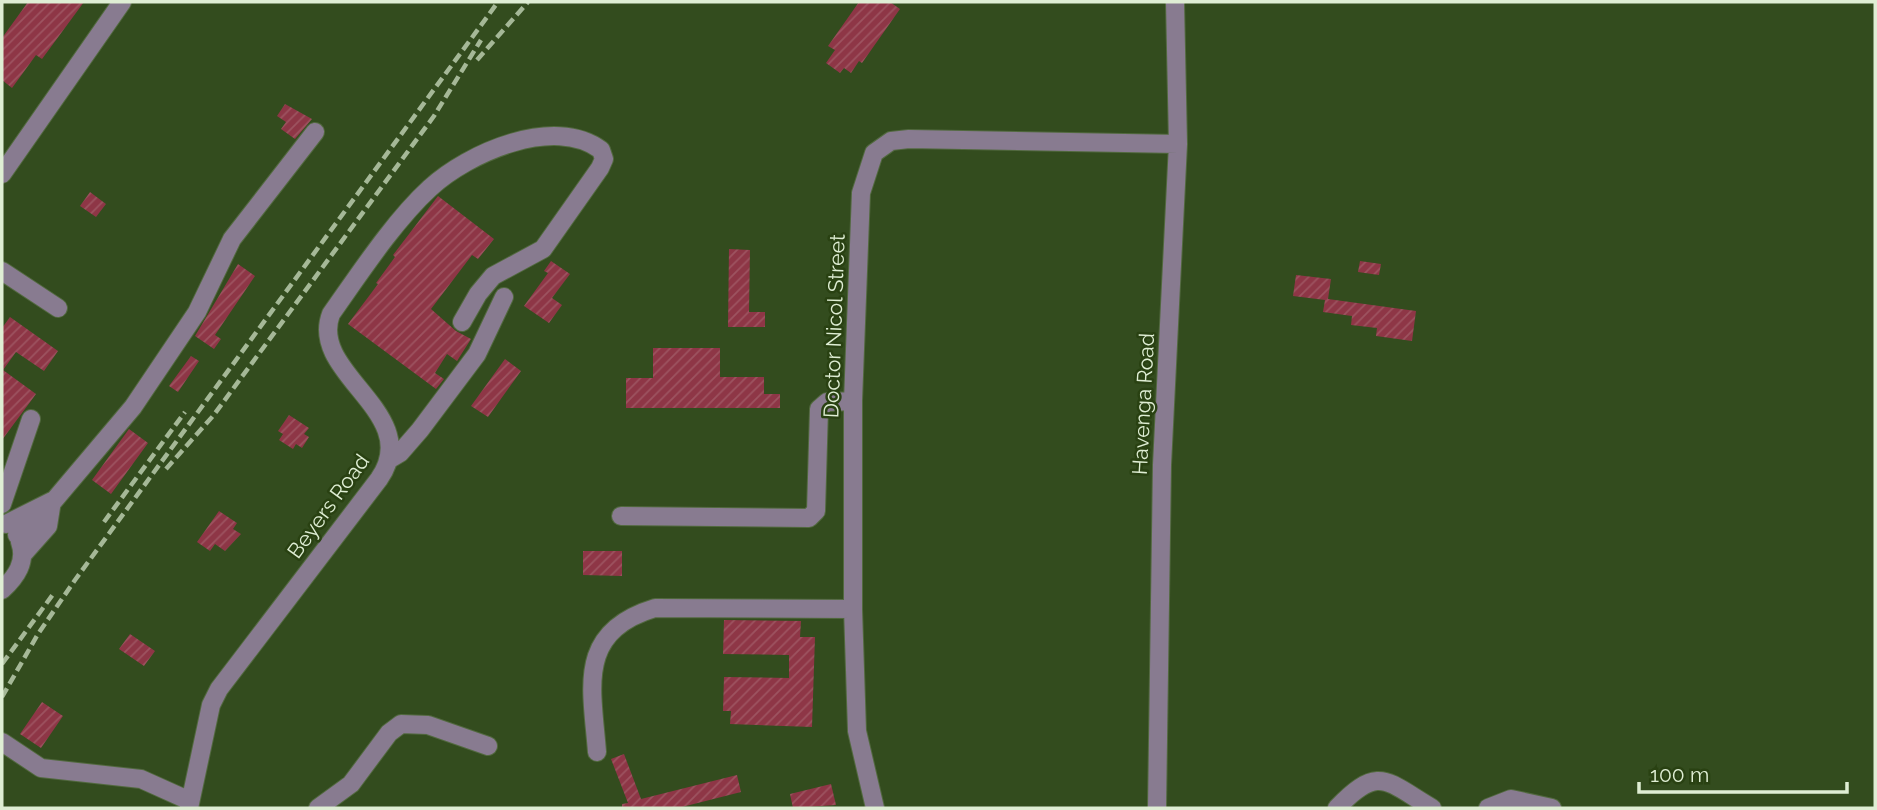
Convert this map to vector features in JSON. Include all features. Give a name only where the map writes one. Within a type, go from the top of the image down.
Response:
[{"type":"street","points":[[2,174],[122,2]]},
{"type":"street","name":"Havenga Road","points":[[1157,808],[1162,466],[1178,144],[1175,2]]},
{"type":"street","points":[[24,553],[8,527],[37,519],[133,407],[166,362],[197,312],[232,239],[314,132]]},
{"type":"street","name":"Beyers Road","points":[[2,742],[41,768],[141,779],[190,805],[211,705],[219,689],[374,486],[390,459],[391,444],[382,421],[343,366],[327,336],[326,328],[331,314],[414,204],[453,172],[514,143],[540,136],[570,136],[596,146],[603,154],[600,168],[548,243],[537,254],[493,276],[474,300],[463,322]]},
{"type":"street","name":"Doctor Nicol Street","points":[[875,808],[857,731],[853,609],[853,401],[861,193],[874,153],[882,146],[909,139],[1178,144]]},
{"type":"street","points":[[2,271],[58,308]]},
{"type":"street","points":[[390,459],[400,453],[477,354],[504,297]]},
{"type":"street","points":[[621,516],[809,518],[816,511],[819,409],[827,402],[853,401]]},
{"type":"street","points":[[2,504],[31,419]]},
{"type":"street","points":[[2,590],[21,567],[24,553],[45,531],[52,501]]},
{"type":"street","points":[[597,751],[591,677],[594,659],[615,629],[637,613],[655,608],[853,609]]},
{"type":"street","points":[[318,808],[351,784],[389,733],[401,724],[428,725],[488,746]]},
{"type":"street","points":[[1337,808],[1362,784],[1376,779],[1397,787],[1432,808]]},
{"type":"street","points":[[1488,808],[1511,799],[1552,808]]},
{"type":"building","points":[[28,2],[84,2],[42,59],[36,55],[12,88],[2,80],[2,38]]},
{"type":"building","points":[[859,2],[890,2],[900,9],[862,63],[859,61],[851,73],[844,68],[840,73],[826,63],[835,50],[828,46]]},
{"type":"building","points":[[285,104],[312,119],[295,139],[281,129],[286,122],[277,116]]},
{"type":"building","points":[[90,192],[106,204],[96,217],[80,206]]},
{"type":"building","points":[[438,196],[494,239],[478,259],[472,255],[431,309],[456,331],[471,339],[457,361],[447,354],[435,373],[444,379],[436,389],[348,324],[378,284],[376,283],[395,257],[393,255]]},
{"type":"building","points":[[729,249],[750,250],[749,312],[765,312],[765,327],[728,327]]},
{"type":"building","points":[[551,261],[570,274],[552,298],[562,305],[549,323],[524,306],[548,273],[544,271]]},
{"type":"building","points":[[1360,261],[1381,264],[1379,275],[1358,272]]},
{"type":"building","points":[[238,264],[255,276],[215,335],[221,339],[214,349],[195,336]]},
{"type":"building","points":[[1296,275],[1331,279],[1328,299],[1416,311],[1412,341],[1376,336],[1377,328],[1351,325],[1352,316],[1323,312],[1325,300],[1293,296]]},
{"type":"building","points":[[10,317],[58,351],[44,371],[16,352],[3,370],[36,394],[2,440],[2,328]]},
{"type":"building","points":[[653,348],[720,348],[720,377],[764,377],[764,394],[780,394],[780,408],[626,408],[626,378],[653,378]]},
{"type":"building","points":[[191,356],[199,361],[178,392],[169,386]]},
{"type":"building","points":[[505,359],[521,371],[488,417],[471,406]]},
{"type":"building","points":[[289,415],[309,428],[304,434],[309,437],[302,448],[296,444],[293,449],[279,440],[283,434],[278,431]]},
{"type":"building","points":[[129,429],[148,443],[111,494],[92,480]]},
{"type":"building","points":[[219,511],[237,523],[233,529],[241,534],[225,551],[215,544],[210,551],[197,542]]},
{"type":"building","points":[[583,551],[622,551],[622,576],[583,575]]},
{"type":"building","points":[[724,620],[801,621],[800,637],[815,637],[812,727],[730,724],[731,711],[723,711],[724,677],[789,678],[789,655],[723,654]]},
{"type":"building","points":[[130,634],[155,651],[144,666],[119,649]]},
{"type":"building","points":[[42,702],[63,716],[41,748],[20,734]]},
{"type":"building","points":[[624,754],[641,799],[737,775],[741,792],[678,808],[622,808],[622,804],[628,803],[611,759]]},
{"type":"building","points":[[831,784],[836,805],[793,808],[790,794]]},
{"type":"railway","points":[[2,697],[38,634],[75,580],[498,2]]},
{"type":"railway","points":[[477,60],[528,2]]},
{"type":"railway","points":[[166,469],[213,416],[434,116],[481,40]]},
{"type":"railway","points":[[104,522],[185,412]]},
{"type":"railway","points":[[2,664],[54,593]]}]
